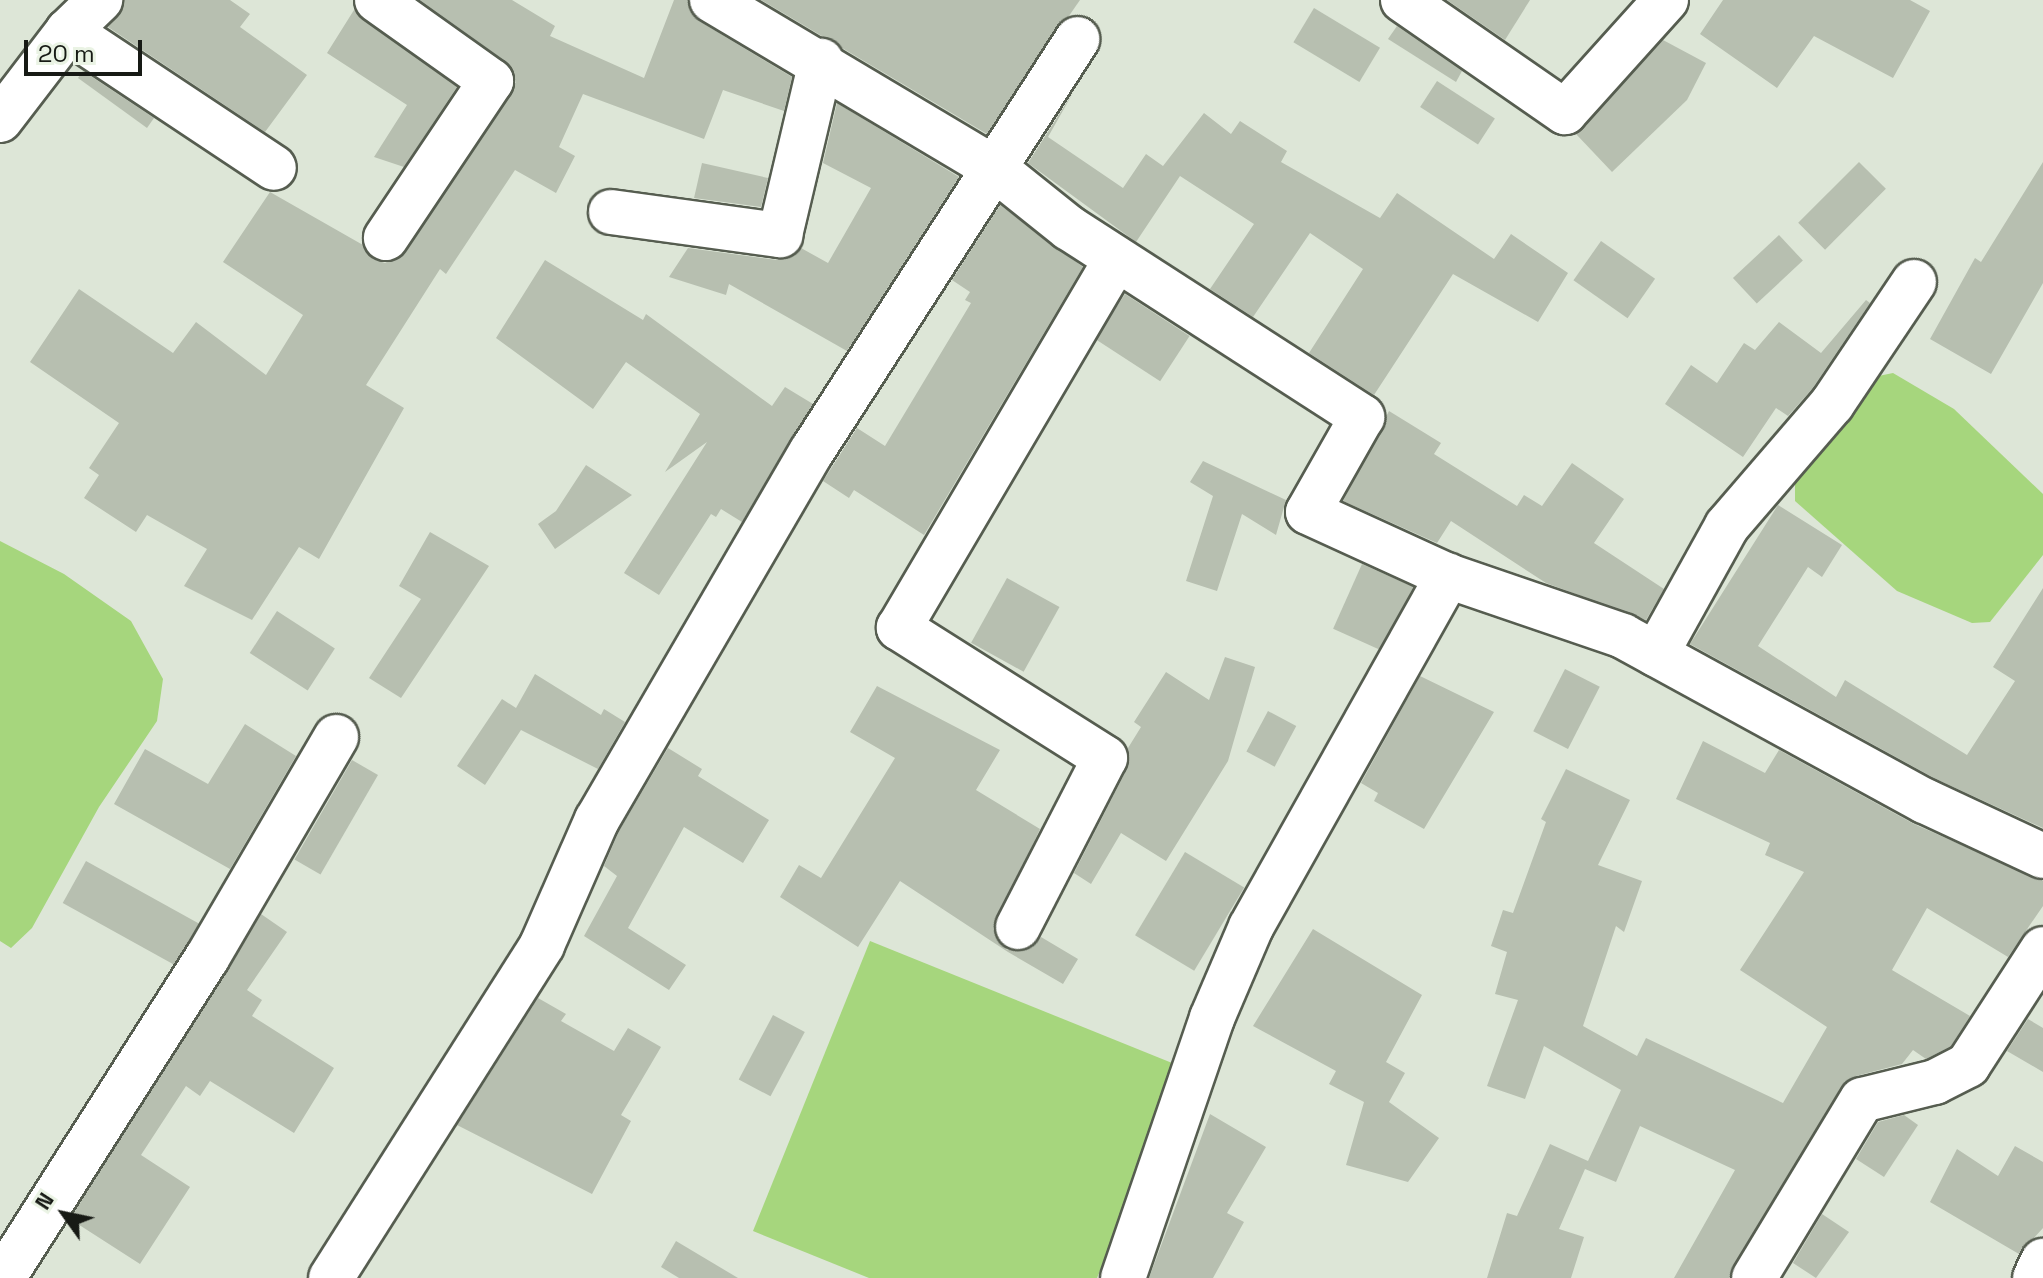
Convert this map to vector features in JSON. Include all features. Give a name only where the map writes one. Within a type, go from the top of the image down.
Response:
[{"type":"street","points":[[0,120],[68,31],[100,0]]},
{"type":"street","points":[[377,0],[491,81],[386,238]]},
{"type":"street","points":[[712,0],[821,61],[927,132],[994,168],[1116,259],[1362,417],[1308,512],[1448,576],[1623,636],[1925,801],[2043,856]]},
{"type":"street","points":[[1403,0],[1565,112],[1666,0]]},
{"type":"street","points":[[68,31],[274,168]]},
{"type":"street","points":[[331,1278],[526,972],[597,820],[812,451],[1078,39]]},
{"type":"street","points":[[611,212],[780,235],[821,61]]},
{"type":"street","points":[[1018,927],[1105,758],[899,628],[1116,259]]},
{"type":"street","points":[[1656,654],[1727,526],[1832,404],[1914,282]]},
{"type":"street","points":[[1123,1278],[1206,1033],[1251,927],[1448,576]]},
{"type":"street","points":[[3,1278],[207,958],[336,737]]},
{"type":"street","points":[[1754,1278],[1862,1100],[1890,1088],[1935,1082],[1968,1065],[2043,949]]},
{"type":"street","points":[[2035,1278],[2043,1261]]},
{"type":"shaded area","points":[[1893,373],[1954,409],[2043,494],[2043,555],[1990,622],[1972,623],[1897,591],[1795,501],[1795,479],[1869,378]]},
{"type":"shaded area","points":[[0,541],[64,574],[131,621],[163,679],[157,721],[99,807],[32,928],[11,948],[0,941]]},
{"type":"shaded area","points":[[870,941],[1182,1067],[1097,1278],[869,1278],[753,1231]]},
{"type":"building","points":[[124,0],[230,0],[250,14],[240,27],[307,75],[265,132],[108,27]]},
{"type":"building","points":[[420,0],[512,0],[555,26],[550,36],[644,78],[674,0],[687,0],[699,21],[792,77],[784,111],[723,90],[704,139],[583,94],[559,147],[575,156],[556,193],[515,170],[446,274],[440,269],[366,385],[404,408],[319,559],[299,547],[252,620],[184,586],[207,549],[147,515],[136,532],[84,498],[99,475],[89,468],[119,423],[30,362],[79,289],[173,353],[196,322],[266,375],[303,315],[223,262],[270,192],[363,245],[373,259],[385,263],[406,252],[516,82],[505,61]]},
{"type":"building","points":[[761,0],[1080,0],[987,134]]},
{"type":"building","points":[[1447,0],[1530,0],[1505,40]]},
{"type":"building","points":[[1723,0],[1910,0],[1930,11],[1893,78],[1814,36],[1777,88],[1700,34]]},
{"type":"building","points":[[1314,8],[1380,48],[1359,82],[1293,42]]},
{"type":"building","points":[[354,10],[457,87],[404,167],[374,157],[407,105],[327,53]]},
{"type":"building","points":[[1397,26],[1462,71],[1456,82],[1388,39]]},
{"type":"building","points":[[1663,40],[1706,63],[1687,100],[1612,172],[1576,134]]},
{"type":"building","points":[[83,71],[154,118],[147,128],[78,78]]},
{"type":"building","points":[[1437,81],[1495,119],[1478,145],[1420,107]]},
{"type":"building","points":[[1074,91],[1048,137],[1123,188],[1146,154],[1163,166],[1204,113],[1231,134],[1240,121],[1287,151],[1281,162],[1380,218],[1397,193],[1494,259],[1511,234],[1568,273],[1538,322],[1453,274],[1374,395],[1309,353],[1363,269],[1310,233],[1253,317],[1210,289],[1254,224],[1180,176],[1136,242],[1028,163]]},
{"type":"building","points":[[837,103],[959,177],[847,351],[729,284],[726,295],[669,277],[688,248],[777,260],[801,248],[828,263],[871,188],[823,163]]},
{"type":"building","points":[[1859,162],[1886,189],[1825,250],[1798,223]]},
{"type":"building","points":[[2043,162],[2043,283],[1991,374],[1930,339],[1975,258],[1981,262]]},
{"type":"building","points":[[702,163],[768,178],[761,207],[694,198]]},
{"type":"building","points":[[1000,205],[1083,267],[924,535],[854,490],[849,498],[823,481],[857,428],[885,446],[971,303],[965,300],[970,292],[952,280]]},
{"type":"building","points":[[1779,235],[1803,261],[1757,304],[1733,278]]},
{"type":"building","points":[[1601,241],[1655,279],[1628,318],[1573,280]]},
{"type":"building","points":[[545,260],[643,320],[646,314],[772,406],[785,387],[813,404],[742,522],[721,509],[716,517],[711,514],[659,595],[624,573],[707,442],[665,472],[700,414],[626,362],[593,409],[496,338]]},
{"type":"building","points":[[1125,294],[1190,336],[1160,381],[1096,339]]},
{"type":"building","points":[[1866,300],[1870,303],[1812,389],[1788,416],[1776,408],[1743,457],[1665,404],[1691,365],[1717,383],[1744,343],[1755,350],[1779,322],[1821,353]]},
{"type":"building","points":[[1389,411],[1441,443],[1434,454],[1517,506],[1524,495],[1542,506],[1572,463],[1624,499],[1594,543],[1664,589],[1646,620],[1546,583],[1451,521],[1437,543],[1343,501]]},
{"type":"building","points":[[1203,461],[1286,500],[1276,535],[1242,514],[1217,591],[1186,581],[1213,496],[1190,482]]},
{"type":"building","points":[[586,465],[632,495],[555,549],[538,524],[556,511]]},
{"type":"building","points":[[1778,505],[1842,545],[1822,577],[1808,567],[1758,646],[1836,697],[1845,680],[1967,755],[2015,681],[1993,667],[2043,588],[2043,828],[1936,779],[1690,644]]},
{"type":"building","points":[[430,532],[489,566],[401,698],[369,678],[421,599],[399,586]]},
{"type":"building","points":[[1362,564],[1413,587],[1384,652],[1333,629]]},
{"type":"building","points":[[1007,578],[1059,607],[1024,672],[971,643]]},
{"type":"building","points":[[277,611],[335,649],[308,691],[250,653]]},
{"type":"building","points":[[1225,657],[1255,667],[1228,761],[1166,861],[1121,833],[1091,884],[1074,873],[1127,769],[1128,748],[1141,727],[1134,722],[1166,672],[1209,700]]},
{"type":"building","points":[[1565,669],[1600,687],[1568,749],[1533,731]]},
{"type":"building","points":[[535,674],[601,715],[604,709],[625,722],[598,769],[521,730],[485,785],[457,766],[502,699],[516,708]]},
{"type":"building","points":[[1420,676],[1494,712],[1424,829],[1374,801],[1378,793],[1361,783]]},
{"type":"building","points":[[877,686],[1000,750],[976,790],[1040,829],[993,929],[1007,950],[1031,948],[1041,937],[1078,959],[1063,984],[1008,952],[900,881],[858,947],[780,897],[799,865],[821,878],[895,758],[850,732]]},
{"type":"building","points":[[1268,711],[1296,726],[1275,767],[1246,752]]},
{"type":"building","points":[[245,724],[296,756],[230,869],[114,804],[145,749],[208,784]]},
{"type":"building","points":[[1703,741],[1765,773],[1779,750],[1914,824],[2043,881],[2043,906],[2008,957],[1927,908],[1892,970],[1970,1016],[1951,1046],[1926,1059],[1913,1050],[1902,1064],[1856,1076],[1841,1087],[1729,1278],[1674,1278],[1735,1170],[1640,1126],[1616,1182],[1585,1169],[1559,1229],[1584,1237],[1571,1278],[1487,1278],[1507,1213],[1517,1216],[1550,1144],[1588,1161],[1621,1090],[1544,1046],[1525,1099],[1487,1086],[1518,1000],[1495,994],[1507,952],[1491,946],[1503,910],[1513,913],[1546,822],[1541,819],[1566,769],[1630,800],[1598,865],[1642,881],[1624,932],[1616,926],[1583,1026],[1637,1056],[1646,1038],[1783,1103],[1827,1027],[1740,970],[1804,872],[1765,855],[1770,843],[1676,799]]},
{"type":"building","points":[[668,748],[702,769],[698,776],[769,820],[743,863],[684,827],[628,928],[686,965],[669,990],[584,936],[617,876],[604,866],[619,831]]},
{"type":"building","points":[[352,760],[378,775],[320,875],[294,860]]},
{"type":"building","points":[[1185,852],[1244,888],[1194,971],[1135,935]]},
{"type":"building","points":[[86,861],[199,924],[176,966],[63,903]]},
{"type":"building","points":[[261,914],[287,932],[247,990],[262,1000],[252,1016],[334,1068],[294,1133],[210,1081],[200,1096],[186,1086],[141,1155],[190,1187],[140,1264],[70,1219]]},
{"type":"building","points":[[1313,929],[1422,995],[1386,1062],[1405,1073],[1389,1102],[1439,1138],[1408,1182],[1346,1165],[1364,1102],[1329,1084],[1336,1071],[1253,1026]]},
{"type":"building","points":[[538,998],[566,1014],[561,1021],[614,1051],[628,1028],[661,1047],[621,1115],[631,1121],[592,1194],[457,1125]]},
{"type":"building","points":[[773,1015],[805,1032],[771,1096],[739,1079]]},
{"type":"building","points":[[2028,1019],[2043,1028],[2043,1072],[2007,1051]]},
{"type":"building","points":[[1210,1114],[1266,1147],[1227,1213],[1244,1222],[1213,1278],[1149,1278]]},
{"type":"building","points":[[1904,1115],[1918,1125],[1884,1177],[1856,1159],[1878,1122]]},
{"type":"building","points":[[2015,1146],[2043,1162],[2043,1228],[2019,1254],[1930,1202],[1957,1149],[1998,1176]]},
{"type":"building","points":[[1822,1214],[1849,1232],[1816,1278],[1793,1263]]},
{"type":"building","points":[[676,1241],[738,1278],[679,1278],[661,1267]]}]
